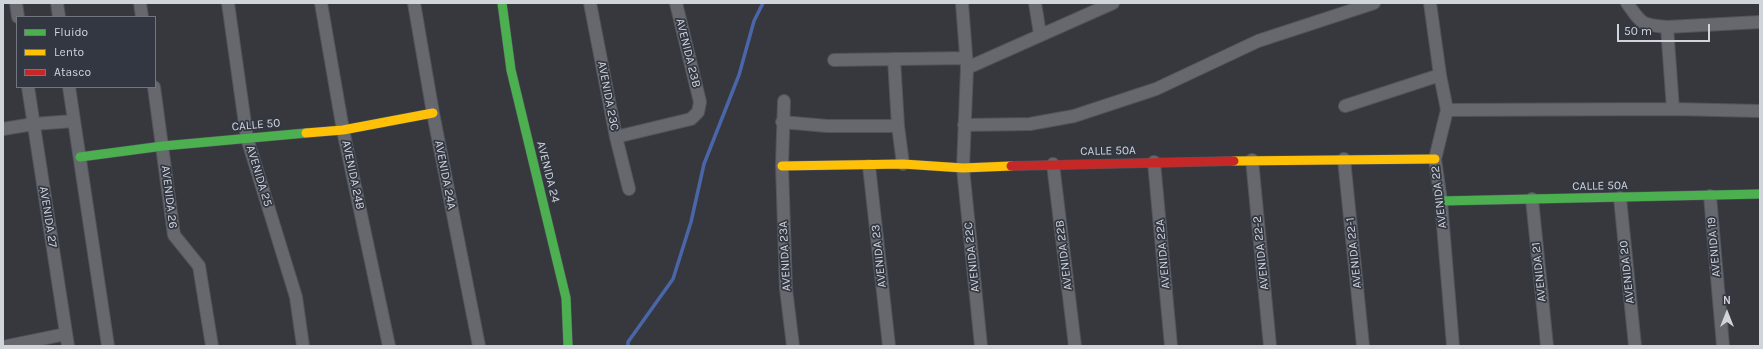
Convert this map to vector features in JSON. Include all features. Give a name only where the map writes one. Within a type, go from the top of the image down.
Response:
[{"type":"street","points":[[16,3],[18,16]]},
{"type":"street","points":[[57,3],[59,16]]},
{"type":"street","points":[[140,3],[142,16]]},
{"type":"street","name":"AVENIDA 25","points":[[228,3],[247,138],[296,297],[303,346]]},
{"type":"street","name":"AVENIDA 24B","points":[[321,3],[343,130],[389,346]]},
{"type":"street","name":"AVENIDA 24A","points":[[414,3],[433,113],[479,346]]},
{"type":"street","name":"AVENIDA 24","points":[[502,3],[511,70],[566,298],[568,346]]},
{"type":"street","name":"AVENIDA 23C","points":[[590,3],[616,137],[628,189]]},
{"type":"street","name":"AVENIDA 23B","points":[[616,137],[691,119],[698,112],[700,102],[676,3]]},
{"type":"street","name":"AVENIDA 22C","points":[[962,3],[967,63],[963,168],[981,346]]},
{"type":"street","points":[[1035,3],[1040,34]]},
{"type":"street","points":[[834,60],[894,58],[967,63],[1113,3]]},
{"type":"street","points":[[964,125],[1030,124],[1074,116],[1156,89],[1258,41],[1374,3]]},
{"type":"street","name":"AVENIDA 22","points":[[1430,3],[1440,75],[1447,110],[1435,160],[1441,201],[1454,346]]},
{"type":"street","points":[[1627,3],[1640,22],[1648,26],[1667,27],[1760,22]]},
{"type":"street","points":[[1667,27],[1673,109]]},
{"type":"street","points":[[894,58],[898,126],[903,164]]},
{"type":"street","points":[[1345,106],[1440,75]]},
{"type":"street","name":"AVENIDA 27","points":[[28,88],[67,340]]},
{"type":"street","points":[[69,88],[108,346]]},
{"type":"street","name":"AVENIDA 26","points":[[154,88],[174,235],[199,266],[212,346]]},
{"type":"street","name":"AVENIDA 23A","points":[[784,101],[782,122],[782,166],[786,289],[793,346]]},
{"type":"street","points":[[1447,110],[1760,110]]},
{"type":"street","name":"CALLE 50","points":[[80,157],[163,146],[343,130],[433,113]]},
{"type":"street","points":[[3,129],[33,124],[74,121]]},
{"type":"street","points":[[782,122],[827,126],[898,126]]},
{"type":"street","name":"AVENIDA 22-1","points":[[1344,159],[1363,346]]},
{"type":"street","name":"CALLE 50A","points":[[782,166],[869,166],[903,164],[963,168],[1053,164],[1252,160],[1435,160]]},
{"type":"street","name":"AVENIDA 22-2","points":[[1252,160],[1270,346]]},
{"type":"street","name":"AVENIDA 22A","points":[[1154,162],[1171,346]]},
{"type":"street","name":"AVENIDA 22B","points":[[1053,164],[1076,346]]},
{"type":"street","name":"AVENIDA 23","points":[[869,166],[889,346]]},
{"type":"street","name":"CALLE 50A","points":[[1441,201],[1760,194]]},
{"type":"street","name":"AVENIDA 19","points":[[1710,196],[1723,346]]},
{"type":"street","name":"AVENIDA 20","points":[[1620,198],[1635,346]]},
{"type":"street","name":"AVENIDA 21","points":[[1532,199],[1547,346]]},
{"type":"street","points":[[7,346],[67,340]]},
{"type":"waterway","points":[[628,346],[628,342],[673,279],[691,222],[704,164],[739,75],[754,21],[763,3]]},
{"type":"traffic: fast","points":[[502,3],[511,70],[566,298],[568,346]]},
{"type":"traffic: fast","points":[[80,157],[163,146],[306,133]]},
{"type":"traffic: fast","points":[[1441,201],[1760,194]]},
{"type":"traffic: slow","points":[[306,133],[343,130],[433,113]]},
{"type":"traffic: slow","points":[[1234,161],[1435,159]]},
{"type":"traffic: slow","points":[[782,166],[903,164],[963,168],[1011,166]]},
{"type":"traffic: jam","points":[[1011,166],[1234,161]]}]
